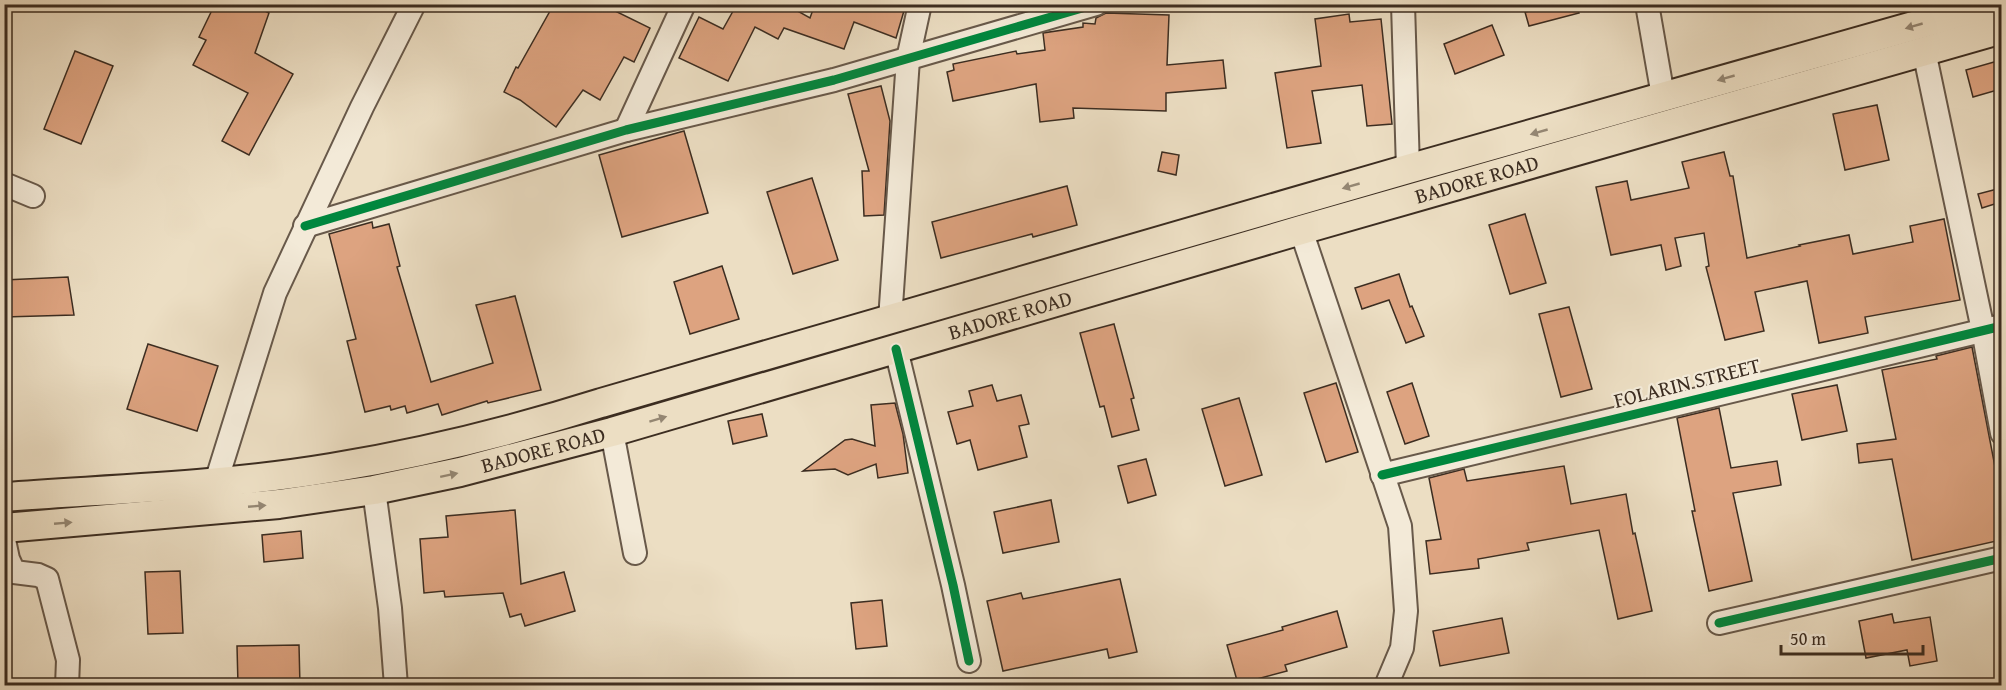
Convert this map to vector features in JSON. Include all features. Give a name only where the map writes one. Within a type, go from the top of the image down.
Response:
[{"type":"main road","name":"BADORE ROAD","points":[[4,497],[216,482],[330,468],[457,444],[522,428],[1408,169],[1991,4]]},
{"type":"main road","name":"BADORE ROAD","points":[[4,528],[279,504],[374,490],[460,472],[612,432],[1301,230],[2001,29]]},
{"type":"main road","points":[[742,363],[748,392]]},
{"type":"street","points":[[216,482],[275,293],[305,226],[414,4]]},
{"type":"street","points":[[626,130],[684,4]]},
{"type":"street","points":[[890,320],[908,58],[920,4]]},
{"type":"street","points":[[305,226],[626,130],[834,80],[1096,4]]},
{"type":"street","points":[[1403,4],[1408,169]]},
{"type":"street","points":[[1647,4],[1663,96]]},
{"type":"street","points":[[1924,51],[1992,328],[2001,433]]},
{"type":"street","points":[[4,184],[33,196]]},
{"type":"street","points":[[1301,230],[1400,526],[1406,611],[1402,648],[1386,686]]},
{"type":"street","name":"FOLARIN STREET","points":[[1382,475],[1992,328]]},
{"type":"street","points":[[896,349],[969,661]]},
{"type":"street","points":[[612,432],[635,553]]},
{"type":"street","points":[[374,490],[390,608],[396,686]]},
{"type":"street","points":[[4,540],[8,559],[14,572],[38,575],[47,579],[68,660],[67,686]]},
{"type":"street","points":[[1719,623],[2001,558]]},
{"type":"building","points":[[215,4],[251,4],[269,13],[255,53],[293,74],[249,155],[222,141],[248,93],[193,65],[206,40],[199,37]]},
{"type":"building","points":[[554,4],[601,4],[650,28],[634,62],[624,57],[600,100],[583,90],[556,127],[520,100],[504,92],[516,67],[518,68]]},
{"type":"building","points":[[737,4],[785,4],[810,18],[815,4],[906,4],[896,38],[854,22],[844,49],[784,28],[778,39],[755,27],[728,81],[679,58],[699,17],[723,29]]},
{"type":"building","points":[[1556,4],[1576,4],[1579,13],[1529,26],[1525,12]]},
{"type":"building","points":[[1106,13],[1169,15],[1167,65],[1223,60],[1226,88],[1166,93],[1166,111],[1073,108],[1074,118],[1040,122],[1036,84],[953,101],[947,72],[954,70],[953,64],[1016,51],[1017,54],[1045,50],[1043,33],[1083,27],[1083,23],[1095,24],[1096,18]]},
{"type":"building","points":[[1349,14],[1350,22],[1381,19],[1392,124],[1367,126],[1362,85],[1312,91],[1321,143],[1287,148],[1275,73],[1321,66],[1315,19]]},
{"type":"building","points":[[1492,25],[1504,55],[1455,74],[1444,44]]},
{"type":"building","points":[[75,51],[113,66],[81,144],[44,129]]},
{"type":"building","points":[[2001,60],[2001,89],[1973,97],[1966,70]]},
{"type":"building","points":[[881,86],[890,121],[884,215],[864,216],[862,171],[869,171],[848,94]]},
{"type":"building","points":[[1877,105],[1889,160],[1845,170],[1833,114]]},
{"type":"building","points":[[684,131],[708,213],[622,237],[599,155]]},
{"type":"building","points":[[1162,152],[1179,155],[1176,175],[1158,171]]},
{"type":"building","points":[[1724,152],[1730,176],[1733,176],[1747,258],[1849,235],[1853,254],[1913,242],[1910,226],[1944,219],[1960,300],[1865,317],[1868,333],[1819,343],[1807,281],[1755,292],[1764,331],[1725,340],[1706,267],[1709,266],[1704,233],[1675,238],[1681,266],[1666,270],[1661,245],[1611,255],[1596,187],[1627,181],[1631,200],[1689,188],[1682,162]]},
{"type":"building","points":[[812,178],[838,260],[793,274],[767,192]]},
{"type":"building","points":[[1067,186],[1077,225],[1033,237],[1032,234],[941,258],[932,222]]},
{"type":"building","points":[[2001,188],[2001,202],[1982,208],[1978,194]]},
{"type":"building","points":[[1525,214],[1546,283],[1510,294],[1489,225]]},
{"type":"building","points":[[372,222],[373,228],[389,224],[400,266],[397,267],[431,382],[493,363],[476,305],[515,296],[541,390],[488,403],[487,401],[442,415],[438,404],[407,413],[405,406],[391,410],[390,406],[365,412],[347,341],[356,339],[329,234]]},
{"type":"building","points":[[722,266],[739,319],[690,334],[674,282]]},
{"type":"building","points":[[1399,274],[1410,307],[1412,306],[1424,336],[1406,343],[1389,300],[1362,309],[1355,288]]},
{"type":"building","points":[[68,277],[74,315],[4,317],[4,280]]},
{"type":"building","points":[[1569,307],[1592,389],[1561,397],[1539,314]]},
{"type":"building","points":[[1114,324],[1134,398],[1131,399],[1139,430],[1112,437],[1104,406],[1100,407],[1080,333]]},
{"type":"building","points":[[148,344],[218,366],[197,431],[127,409]]},
{"type":"building","points":[[1972,347],[2001,498],[2001,540],[1912,560],[1892,459],[1859,463],[1857,444],[1896,439],[1882,370],[1937,359],[1936,356]]},
{"type":"building","points":[[1336,383],[1358,452],[1326,462],[1304,393]]},
{"type":"building","points":[[1412,383],[1429,436],[1405,444],[1387,392]]},
{"type":"building","points":[[992,385],[997,401],[1021,395],[1029,424],[1019,426],[1027,457],[978,470],[970,440],[957,444],[948,412],[973,406],[969,391]]},
{"type":"building","points":[[1837,385],[1847,431],[1802,440],[1792,394]]},
{"type":"building","points":[[1239,398],[1262,475],[1225,486],[1202,409]]},
{"type":"building","points":[[895,403],[903,434],[908,473],[878,478],[876,464],[848,475],[835,469],[803,471],[845,440],[852,439],[875,446],[871,405]]},
{"type":"building","points":[[1719,408],[1731,468],[1777,461],[1781,485],[1733,493],[1752,581],[1709,591],[1692,511],[1695,511],[1677,418]]},
{"type":"building","points":[[762,414],[767,436],[733,444],[728,421]]},
{"type":"building","points":[[1146,459],[1156,495],[1128,503],[1118,466]]},
{"type":"building","points":[[1564,466],[1571,504],[1626,494],[1633,534],[1635,533],[1652,611],[1618,619],[1599,530],[1527,543],[1529,550],[1478,559],[1479,568],[1430,574],[1426,541],[1441,539],[1429,478],[1464,469],[1467,481]]},
{"type":"building","points":[[1051,500],[1059,542],[1003,553],[994,512]]},
{"type":"building","points":[[515,510],[521,584],[564,572],[575,611],[525,626],[521,614],[510,617],[503,593],[445,597],[444,591],[424,593],[420,539],[448,537],[446,516]]},
{"type":"building","points":[[301,531],[303,558],[264,562],[262,535]]},
{"type":"building","points":[[180,571],[183,633],[148,634],[145,572]]},
{"type":"building","points":[[1120,579],[1137,652],[1109,658],[1107,649],[1003,671],[987,601],[1021,593],[1023,599]]},
{"type":"building","points":[[882,600],[887,646],[856,649],[851,603]]},
{"type":"building","points":[[1337,611],[1347,647],[1285,665],[1287,671],[1238,684],[1227,645],[1283,630],[1282,627]]},
{"type":"building","points":[[1892,614],[1894,623],[1930,617],[1937,661],[1910,666],[1907,650],[1866,658],[1859,621]]},
{"type":"building","points":[[1502,618],[1509,653],[1440,666],[1433,631]]},
{"type":"building","points":[[299,645],[300,686],[238,685],[237,646]]},
{"type":"cycle path","points":[[305,226],[626,130],[834,80],[1096,4]]},
{"type":"cycle path","points":[[1382,475],[2002,326]]},
{"type":"cycle path","points":[[896,349],[969,661]]},
{"type":"cycle path","points":[[1719,623],[2002,558]]}]
